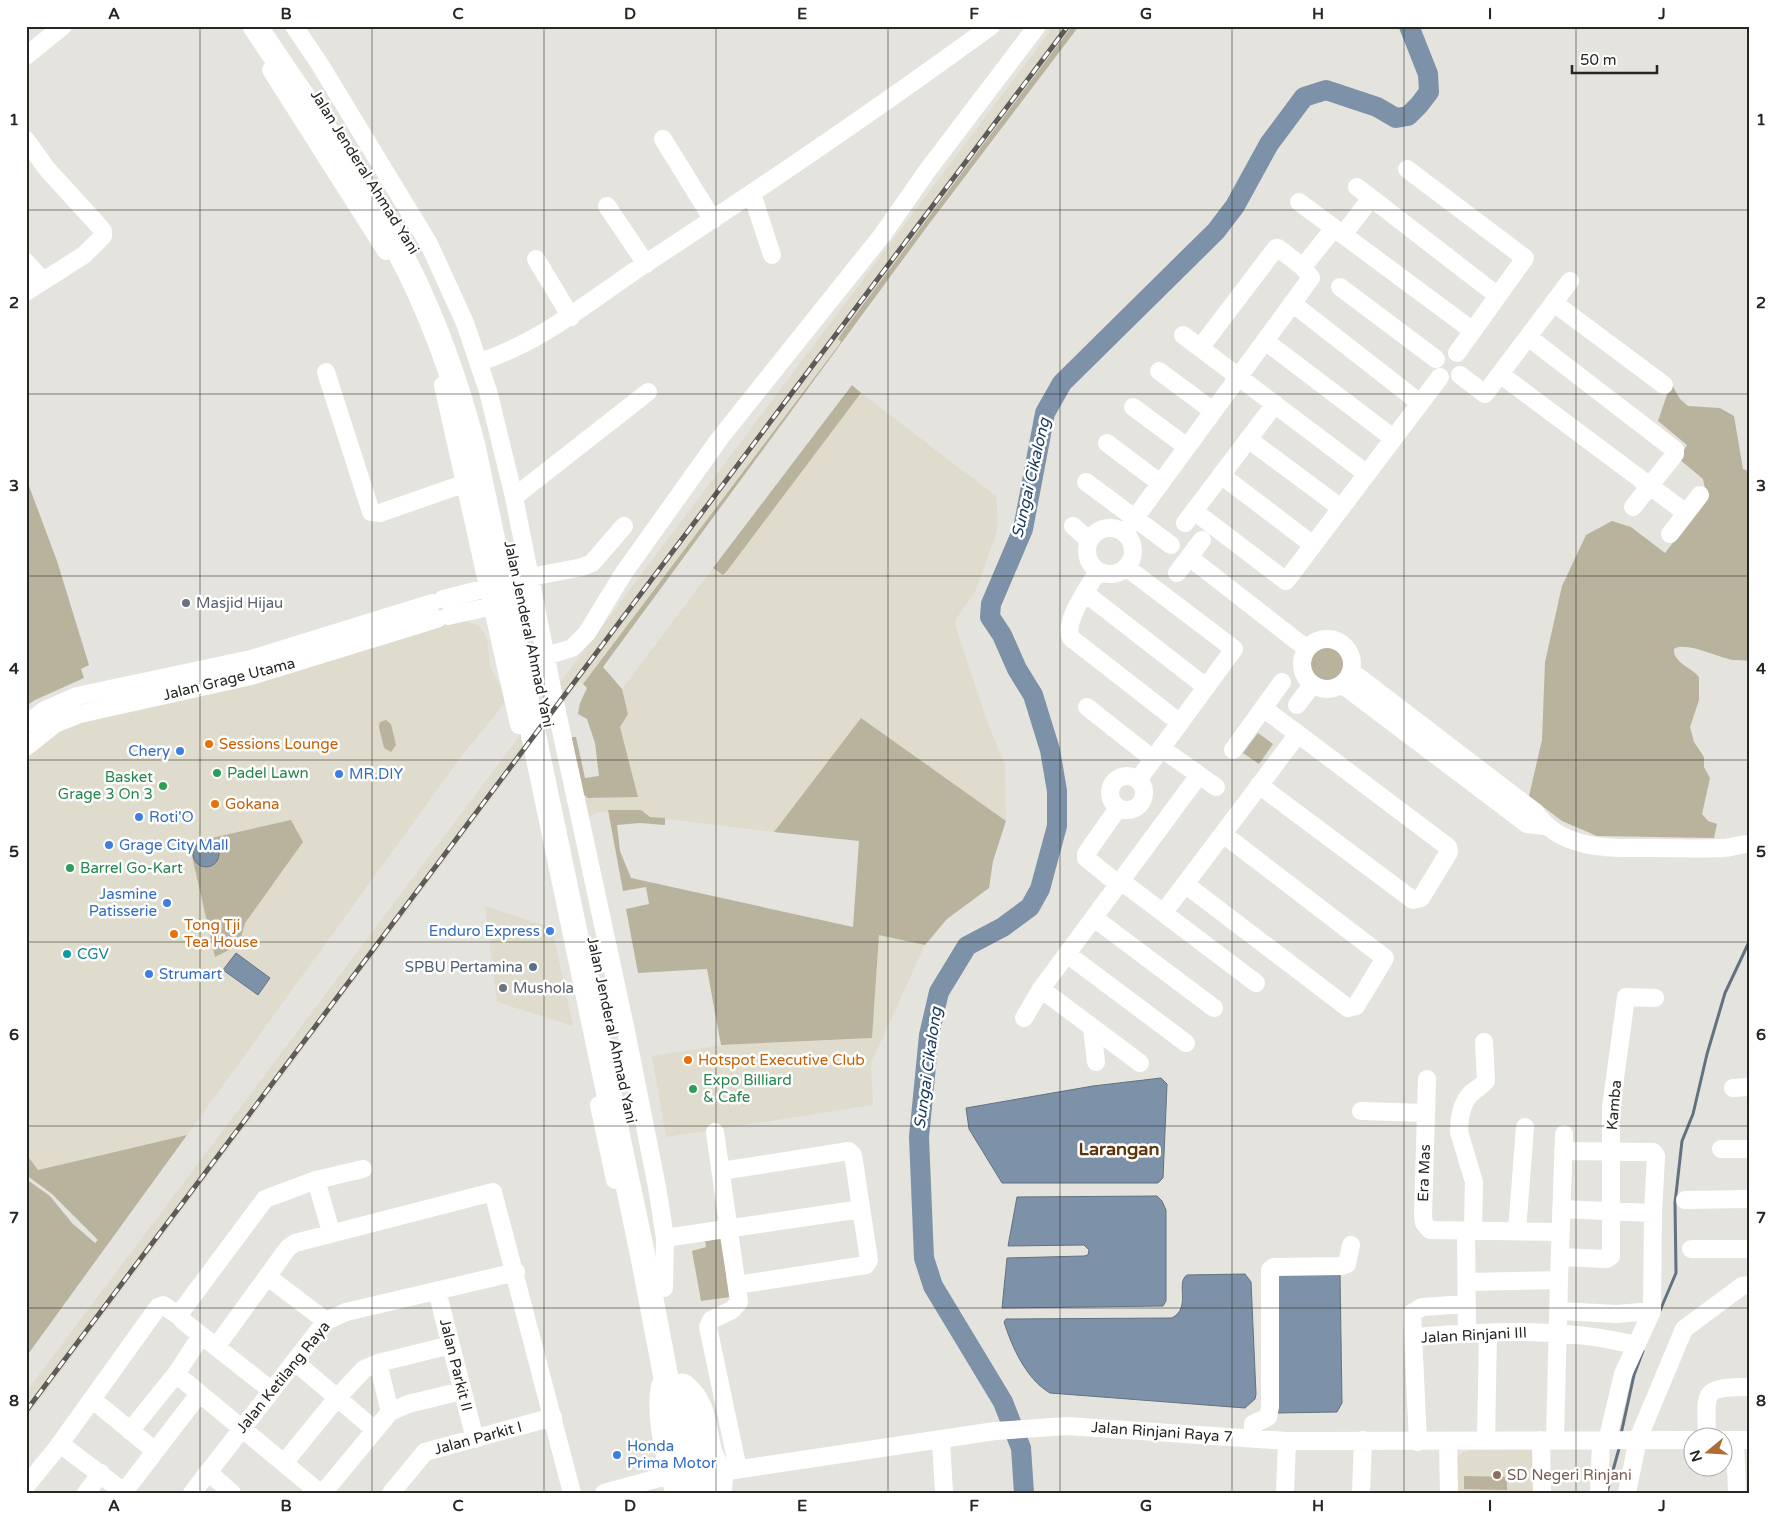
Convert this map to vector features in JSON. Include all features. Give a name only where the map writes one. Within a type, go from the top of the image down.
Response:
[{"type":"highway","name":"Jalan Jenderal Ahmad Yani","points":[[255,26],[384,210]]},
{"type":"highway","name":"Jalan Jenderal Ahmad Yani","points":[[273,26],[437,294],[458,345],[476,398],[505,522],[640,1206],[664,1288],[706,1493]]},
{"type":"highway","name":"Jalan Jenderal Ahmad Yani","points":[[640,1206],[642,1252],[688,1493]]},
{"type":"highway","points":[[683,1386],[697,1400],[711,1459],[727,1475]]},
{"type":"street","points":[[26,56],[63,26]]},
{"type":"street","name":"Jalan Jenderal Ahmad Yani","points":[[242,26],[378,238],[416,310],[443,386],[545,846],[624,1221],[642,1252]]},
{"type":"street","name":"Jalan Jenderal Ahmad Yani","points":[[294,26],[320,63],[407,205],[450,288],[479,362],[514,497],[647,1133],[676,1236],[664,1288]]},
{"type":"street","points":[[479,362],[503,354],[571,317],[646,264],[798,163],[991,26]]},
{"type":"street","points":[[546,656],[572,648],[587,633],[623,574],[720,438],[883,234],[927,171],[1037,26]]},
{"type":"street","points":[[663,139],[713,220]]},
{"type":"street","points":[[26,141],[47,168],[103,231],[103,236],[84,255],[26,292]]},
{"type":"street","points":[[1407,170],[1525,256],[1525,260],[1458,353]]},
{"type":"street","points":[[1356,187],[1498,296]]},
{"type":"street","points":[[752,194],[772,255]]},
{"type":"street","points":[[1303,267],[1371,198]]},
{"type":"street","points":[[1299,202],[1473,331]]},
{"type":"street","points":[[607,206],[646,264]]},
{"type":"street","points":[[1129,526],[1106,528],[1097,531],[1090,540],[1087,556],[1091,564],[1098,571],[1115,573],[1126,567],[1131,560],[1132,547],[1129,526],[1311,278],[1303,267],[1276,248],[1200,348]]},
{"type":"street","points":[[536,259],[571,317]]},
{"type":"street","points":[[26,262],[43,281]]},
{"type":"street","points":[[1460,375],[1485,394],[1570,281]]},
{"type":"street","points":[[1340,287],[1436,359]]},
{"type":"street","points":[[1292,303],[1420,403]]},
{"type":"street","points":[[1554,303],[1664,385]]},
{"type":"street","points":[[1183,334],[1367,474]]},
{"type":"street","points":[[1528,337],[1675,450],[1675,454],[1633,507]]},
{"type":"street","points":[[1264,341],[1393,438]]},
{"type":"street","points":[[1445,351],[1458,353],[1464,364],[1460,375],[1450,380],[1440,377],[1435,369],[1436,359],[1445,351]]},
{"type":"street","points":[[1159,371],[1213,411]]},
{"type":"street","points":[[326,372],[371,512],[380,513],[466,483]]},
{"type":"street","points":[[1500,374],[1686,513]]},
{"type":"street","points":[[1275,404],[1189,517],[1207,533],[1286,581],[1440,377]]},
{"type":"street","points":[[514,497],[648,392]]},
{"type":"street","points":[[1133,407],[1187,447]]},
{"type":"street","points":[[1248,439],[1341,508]]},
{"type":"street","points":[[1107,443],[1160,482]]},
{"type":"street","points":[[1221,475],[1313,545]]},
{"type":"street","points":[[1086,482],[1129,526],[1171,545]]},
{"type":"street","points":[[1670,534],[1700,495]]},
{"type":"street","name":"Jalan Grage Utama","points":[[26,724],[45,710],[77,696],[321,645],[435,610],[488,588],[582,567],[592,563],[624,526]]},
{"type":"street","points":[[1072,526],[1090,540]]},
{"type":"street","points":[[1161,594],[1207,533]]},
{"type":"street","points":[[1189,557],[1307,649]]},
{"type":"street","points":[[1126,567],[1234,650],[1138,780]]},
{"type":"street","points":[[1098,571],[1069,622],[1071,638],[1180,723]]},
{"type":"street","points":[[1085,594],[1206,687]]},
{"type":"street","name":"Jalan Grage Utama","points":[[435,610],[492,606],[534,596]]},
{"type":"street","points":[[1322,639],[1339,642],[1351,654],[1347,678],[1327,690],[1312,685],[1306,679],[1302,664],[1307,649],[1322,639]]},
{"type":"street","name":"Jalan Grage Utama","points":[[26,746],[55,724],[80,714],[251,676],[321,645]]},
{"type":"street","points":[[1347,678],[1527,824],[1544,826],[1563,837],[1596,846],[1711,848],[1749,844]]},
{"type":"street","points":[[1233,750],[1282,682]]},
{"type":"street","points":[[1170,904],[1259,785],[1312,685]]},
{"type":"street","points":[[1087,707],[1157,753],[1199,775],[1216,788]]},
{"type":"street","points":[[1259,785],[1413,900],[1421,898],[1449,852],[1448,846],[1293,719],[1263,708]]},
{"type":"street","points":[[1024,1018],[1041,989],[1199,775]]},
{"type":"street","points":[[1126,776],[1138,780],[1143,786],[1145,794],[1140,805],[1130,810],[1118,808],[1111,798],[1108,778],[1126,776]]},
{"type":"street","points":[[1118,808],[1086,854],[1086,858],[1256,984]]},
{"type":"street","points":[[545,846],[544,839],[547,832],[560,824],[571,823],[579,828],[585,838]]},
{"type":"street","points":[[1185,884],[1348,1008],[1356,1006],[1385,958],[1223,834]]},
{"type":"street","points":[[1094,918],[1214,1008]]},
{"type":"street","points":[[1067,954],[1186,1042]]},
{"type":"street","points":[[1041,989],[1081,1024],[1140,1063]]},
{"type":"street","name":"Kamba","points":[[1560,1257],[1609,1258],[1612,1213],[1611,1108],[1626,998],[1655,998]]},
{"type":"street","points":[[1081,1024],[1096,1062]]},
{"type":"street","points":[[1467,1333],[1469,1231],[1474,1182],[1459,1123],[1462,1109],[1468,1098],[1486,1081],[1484,1042]]},
{"type":"street","name":"Era Mas","points":[[1427,1079],[1424,1223],[1430,1230],[1469,1231]]},
{"type":"street","points":[[1361,1111],[1426,1114]]},
{"type":"street","points":[[1517,1231],[1525,1127]]},
{"type":"street","points":[[715,1132],[739,1302],[736,1306],[711,1320],[708,1327],[727,1475]]},
{"type":"street","points":[[1542,1493],[1559,1332],[1559,1232],[1563,1143],[1611,1152],[1655,1154],[1652,1310],[1623,1374],[1599,1493]]},
{"type":"street","points":[[1721,1150],[1749,1150]]},
{"type":"street","points":[[721,1171],[849,1151],[853,1155],[861,1209],[868,1264],[737,1285]]},
{"type":"street","points":[[179,1316],[265,1199],[316,1180],[363,1169]]},
{"type":"street","points":[[316,1180],[331,1232]]},
{"type":"street","points":[[216,1347],[288,1248],[295,1242],[460,1202],[491,1192],[497,1203],[516,1272],[572,1493]]},
{"type":"street","points":[[1686,1200],[1749,1199]]},
{"type":"street","points":[[676,1236],[861,1209]]},
{"type":"street","points":[[1561,1210],[1653,1213]]},
{"type":"street","points":[[1469,1231],[1559,1232]]},
{"type":"street","points":[[1253,1439],[1253,1424],[1268,1416],[1270,1407],[1270,1270],[1274,1267],[1342,1266],[1347,1264],[1351,1245]]},
{"type":"street","points":[[1691,1249],[1749,1249]]},
{"type":"street","name":"Jalan Ketilang Raya","points":[[192,1493],[326,1321],[346,1312],[516,1272]]},
{"type":"street","points":[[268,1277],[326,1321]]},
{"type":"street","points":[[1467,1282],[1559,1280]]},
{"type":"street","points":[[1627,1493],[1636,1439],[1684,1329],[1742,1286],[1749,1285]]},
{"type":"street","name":"Jalan Parkit II","points":[[437,1291],[475,1438]]},
{"type":"street","points":[[1414,1337],[1412,1314],[1418,1308],[1467,1304]]},
{"type":"street","points":[[26,1486],[61,1448],[92,1399],[158,1308],[163,1305],[272,1390]]},
{"type":"street","points":[[1559,1311],[1617,1314],[1652,1310]]},
{"type":"street","points":[[1486,1441],[1488,1332]]},
{"type":"street","name":"Jalan Rinjani III","points":[[1418,1442],[1414,1337],[1488,1332],[1559,1332],[1598,1336],[1636,1345]]},
{"type":"street","points":[[130,1431],[176,1374],[201,1336]]},
{"type":"street","points":[[284,1463],[361,1371],[378,1363],[451,1345]]},
{"type":"street","points":[[295,1362],[375,1430]]},
{"type":"street","points":[[378,1363],[390,1412]]},
{"type":"street","points":[[663,1366],[659,1392],[659,1413],[674,1493]]},
{"type":"street","points":[[176,1374],[322,1493],[390,1412],[408,1404],[462,1390]]},
{"type":"street","points":[[1707,1426],[1706,1403],[1711,1393],[1719,1387],[1749,1387]]},
{"type":"street","points":[[61,1448],[101,1473],[124,1492],[199,1394]]},
{"type":"street","points":[[92,1399],[155,1451]]},
{"type":"street","name":"Jalan Parkit I","points":[[391,1493],[425,1452],[553,1417]]},
{"type":"street","name":"Jalan Rinjani Raya 7","points":[[727,1475],[1027,1427],[1067,1426],[1287,1441],[1682,1440]]},
{"type":"street","points":[[1361,1493],[1363,1440]]},
{"type":"street","points":[[1735,1440],[1737,1493]]},
{"type":"street","points":[[942,1441],[944,1493]]},
{"type":"street","points":[[1285,1493],[1287,1441]]},
{"type":"street","points":[[1448,1442],[1449,1493]]},
{"type":"street","points":[[208,1472],[232,1493]]},
{"type":"street","points":[[86,1493],[101,1473]]},
{"type":"street","points":[[604,1493],[670,1475]]},
{"type":"shaded area","points":[[1054,26],[1072,26],[844,330],[841,341],[583,684],[579,682],[26,1418],[26,1392]]},
{"type":"shaded area","points":[[1072,26],[1079,26],[926,228],[603,667],[622,689],[628,714],[620,727],[638,797],[588,798],[583,794],[568,737],[576,737],[585,778],[599,776],[595,743],[587,719],[578,714],[580,703],[587,688],[583,684],[841,342],[838,339],[844,330]]},
{"type":"shaded area","points":[[1671,383],[1680,399],[1688,406],[1720,408],[1734,416],[1743,469],[1749,471],[1749,661],[1727,659],[1694,648],[1679,647],[1674,649],[1676,658],[1699,677],[1699,700],[1690,727],[1694,742],[1704,757],[1704,767],[1710,778],[1702,814],[1708,821],[1717,824],[1714,838],[1597,836],[1562,821],[1529,796],[1542,740],[1545,662],[1562,586],[1586,535],[1612,521],[1631,527],[1665,553],[1707,498],[1703,479],[1679,459],[1687,445],[1658,421]]},
{"type":"shaded area","points":[[852,385],[861,393],[727,571],[723,575],[713,568]]},
{"type":"shaded area","points":[[861,393],[996,496],[998,521],[996,534],[976,590],[956,619],[955,624],[989,726],[1005,764],[1006,821],[861,718],[774,832],[650,817],[641,810],[598,812],[588,818],[583,794],[595,799],[606,798],[634,780],[620,727],[628,714],[622,689],[713,568],[723,575],[727,571]]},
{"type":"shaded area","points":[[26,478],[57,561],[89,665],[81,669],[84,678],[26,706]]},
{"type":"shaded area","points":[[464,620],[479,626],[487,637],[490,667],[508,699],[463,754],[187,1135],[38,1170],[26,1154],[26,756],[49,734],[64,726],[436,624]]},
{"type":"shaded area","points":[[1329,646],[1336,647],[1342,651],[1346,657],[1346,671],[1342,677],[1336,681],[1329,682],[1322,681],[1316,677],[1312,671],[1311,664],[1312,657],[1316,651],[1322,647]]},
{"type":"shaded area","points":[[861,718],[1006,821],[993,861],[989,888],[947,919],[925,945],[879,935],[872,1038],[721,1045],[707,969],[638,973],[626,909],[649,904],[646,887],[623,891],[608,810],[641,810],[650,817],[665,818],[665,825],[640,823],[617,825],[620,851],[631,878],[853,927],[859,841],[774,832]]},
{"type":"shaded area","points":[[386,720],[391,724],[396,745],[391,752],[384,748],[379,727],[380,722]]},
{"type":"shaded area","points":[[1258,733],[1273,744],[1259,764],[1243,753]]},
{"type":"shaded area","points":[[291,820],[303,842],[245,923],[239,945],[215,957],[189,843]]},
{"type":"shaded area","points":[[485,906],[552,928],[573,1026],[497,1002]]},
{"type":"shaded area","points":[[879,934],[925,945],[871,1063],[873,1105],[666,1137],[652,1056],[723,1045],[872,1038]]},
{"type":"shaded area","points":[[187,1135],[26,1357],[26,1179],[50,1196],[72,1223],[95,1243],[98,1240],[52,1194],[26,1175],[26,1154],[38,1170]]},
{"type":"shaded area","points":[[720,1237],[730,1297],[701,1301],[692,1251],[706,1247],[705,1240]]},
{"type":"shaded area","name":"SD Negeri Rinjani","points":[[1472,1450],[1537,1450],[1537,1493],[1458,1493],[1457,1457],[1464,1452]]},
{"type":"shaded area","points":[[1464,1476],[1507,1477],[1507,1490],[1464,1489]]},
{"type":"water","points":[[206,841],[216,844],[219,854],[216,864],[206,867],[196,864],[193,854],[196,844]]},
{"type":"water","points":[[236,953],[270,978],[258,995],[223,970]]},
{"type":"water","points":[[1161,1078],[1167,1084],[1163,1178],[1158,1183],[1002,1183],[969,1129],[966,1108],[1093,1086]]},
{"type":"water","points":[[1157,1196],[1162,1201],[1166,1210],[1166,1301],[1163,1306],[1002,1308],[1007,1258],[1084,1256],[1088,1255],[1089,1250],[1084,1245],[1008,1246],[1017,1197]]},
{"type":"water","points":[[1273,1273],[1340,1274],[1342,1403],[1337,1412],[1276,1413]]},
{"type":"water","points":[[1245,1274],[1251,1282],[1256,1394],[1255,1399],[1245,1408],[1050,1393],[1034,1380],[1021,1362],[1004,1322],[1006,1319],[1172,1318],[1181,1308],[1182,1284],[1187,1275]]},
{"type":"waterway","name":"Sungai Cikalong","points":[[1024,1493],[1021,1448],[1003,1402],[933,1286],[924,1258],[919,1137],[929,1035],[939,992],[967,946],[1003,927],[1030,907],[1040,889],[1057,826],[1057,791],[1050,750],[1033,695],[1017,669],[1002,635],[990,617],[991,604],[1023,529],[1045,413],[1062,383],[1216,231],[1235,206],[1269,144],[1304,97],[1326,90],[1377,107],[1396,118],[1408,116],[1419,105],[1429,92],[1428,74],[1409,26]]},
{"type":"waterway","points":[[1659,1313],[1676,1273],[1675,1203],[1682,1141],[1693,1114],[1707,1054],[1725,993],[1749,942]]},
{"type":"waterway","points":[[1621,1434],[1634,1375],[1643,1351]]},
{"type":"waterway","points":[[1607,1492],[1620,1445]]},
{"type":"railway","points":[[26,1411],[1068,26]]},
{"type":"place","name":"Masjid Hijau","points":[[186,603]]},
{"type":"place","name":"Sessions Lounge","points":[[209,744]]},
{"type":"place","name":"Chery","points":[[180,751]]},
{"type":"place","name":"Padel Lawn","points":[[217,773]]},
{"type":"place","name":"MR.DIY","points":[[339,774]]},
{"type":"place","name":"Basket Grage 3 On 3","points":[[163,786]]},
{"type":"place","name":"Gokana","points":[[215,804]]},
{"type":"place","name":"Roti'O","points":[[139,817]]},
{"type":"place","name":"Grage City Mall","points":[[109,845]]},
{"type":"place","name":"Barrel Go-Kart","points":[[70,868]]},
{"type":"place","name":"Jasmine Patisserie","points":[[167,903]]},
{"type":"place","name":"Enduro Express","points":[[550,931]]},
{"type":"place","name":"Tong Tji Tea House","points":[[174,934]]},
{"type":"place","name":"CGV","points":[[67,954]]},
{"type":"place","name":"SPBU Pertamina","points":[[533,967]]},
{"type":"place","name":"Strumart","points":[[149,974]]},
{"type":"place","name":"Mushola","points":[[503,988]]},
{"type":"place","name":"Hotspot Executive Club","points":[[688,1060]]},
{"type":"place","name":"Expo Billiard & Cafe","points":[[693,1089]]},
{"type":"place","name":"Honda Prima Motor","points":[[617,1455]]},
{"type":"place","name":"SD Negeri Rinjani","points":[[1497,1475]]},
{"type":"district","name":"Larangan","points":[[1119,1149]]}]
